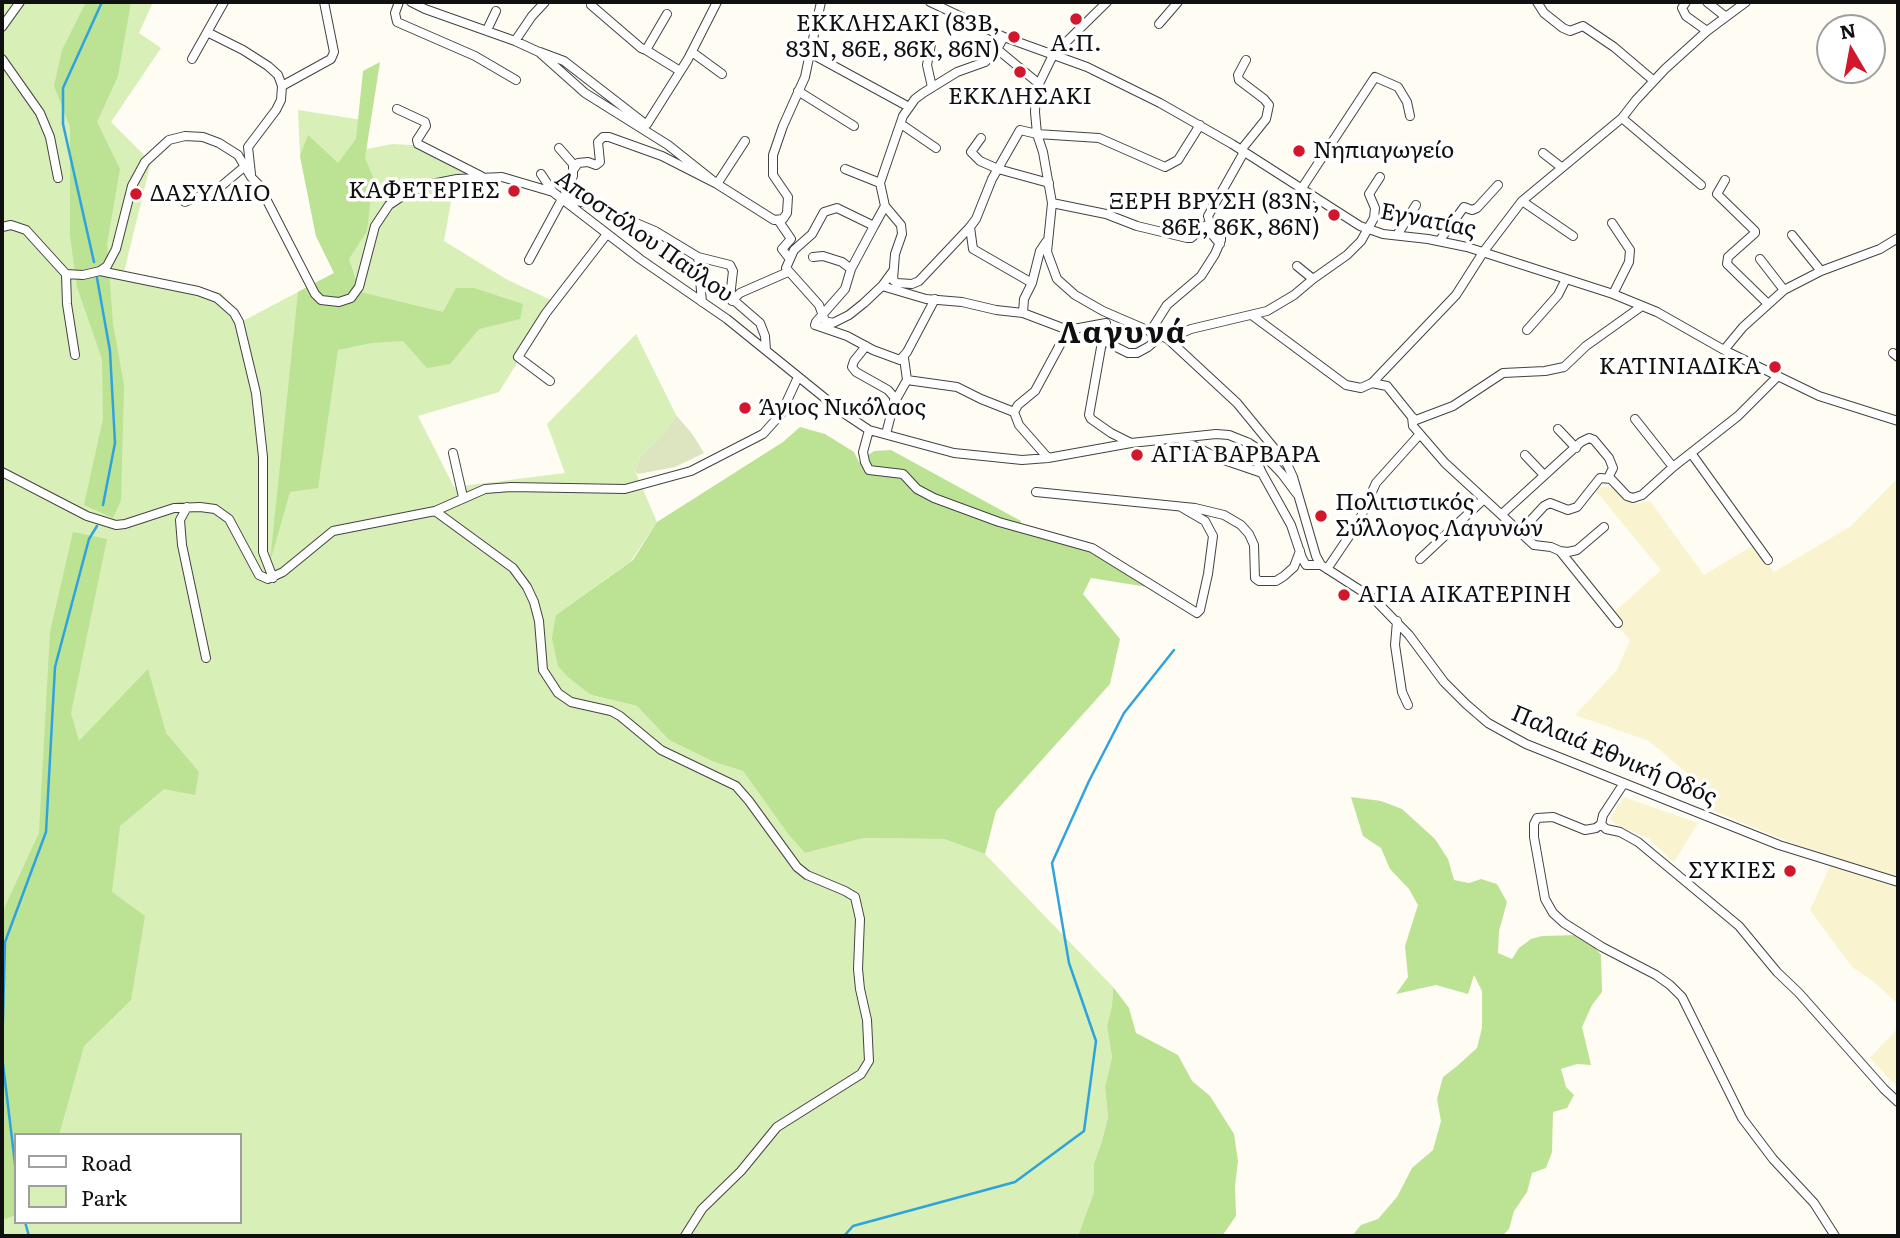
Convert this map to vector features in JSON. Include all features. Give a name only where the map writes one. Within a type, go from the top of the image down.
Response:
[{"type":"street","points":[[2,27],[20,2]]},
{"type":"street","points":[[192,59],[224,2]]},
{"type":"street","points":[[282,86],[331,59],[334,52],[324,2]]},
{"type":"street","points":[[399,2],[395,13],[397,22],[475,56],[516,80]]},
{"type":"street","points":[[410,2],[564,61],[647,124],[655,136]]},
{"type":"street","points":[[515,41],[545,2]]},
{"type":"street","points":[[647,124],[692,52],[718,2]]},
{"type":"street","points":[[778,220],[783,219],[787,213],[788,197],[773,175],[773,155],[805,77],[821,2]]},
{"type":"street","name":"Εγνατίας","points":[[930,2],[1004,37],[1094,71],[1200,125],[1367,229],[1440,240],[1484,251],[1613,294],[1696,332],[1724,349],[1819,396],[1898,421]]},
{"type":"street","points":[[1107,2],[1053,55],[1038,83],[1035,112],[1037,134],[1052,203],[1047,242],[1049,261],[1057,279],[1075,295],[1111,315],[1164,338],[1237,403],[1277,449],[1293,477],[1315,556],[1324,567],[1358,523],[1376,483],[1420,434]]},
{"type":"street","points":[[1159,24],[1178,2]]},
{"type":"street","points":[[1537,2],[1544,13],[1563,28],[1570,31],[1583,26],[1614,47],[1654,81]]},
{"type":"street","points":[[1686,2],[1682,9],[1686,16],[1707,31]]},
{"type":"street","points":[[1707,2],[1726,17]]},
{"type":"street","points":[[1253,316],[1337,380],[1352,388],[1361,388],[1372,383],[1436,319],[1456,295],[1484,251],[1522,201],[1622,118],[1654,81],[1707,31],[1746,4]]},
{"type":"street","points":[[591,5],[640,48],[680,71]]},
{"type":"street","points":[[487,30],[496,11]]},
{"type":"street","points":[[646,50],[667,14]]},
{"type":"street","points":[[207,32],[268,66],[278,75],[282,86],[281,100],[276,110],[248,147],[251,177]]},
{"type":"street","points":[[919,281],[912,284],[897,283],[893,279],[895,254],[902,234],[901,225],[885,206],[880,183],[901,124],[915,99],[957,72],[985,62],[1004,37]]},
{"type":"street","points":[[931,44],[928,65],[932,87]]},
{"type":"street","points":[[997,49],[1038,83]]},
{"type":"street","points":[[538,52],[585,93],[655,136],[717,184]]},
{"type":"street","points":[[692,52],[722,74]]},
{"type":"street","points":[[810,53],[909,107]]},
{"type":"street","points":[[2,59],[40,113],[50,137],[58,178]]},
{"type":"street","points":[[1052,203],[1106,214],[1137,226],[1191,238],[1207,224],[1210,210],[1243,151],[1266,119],[1269,105],[1238,78],[1246,60]]},
{"type":"street","points":[[1302,188],[1376,77],[1398,87],[1407,102],[1410,116]]},
{"type":"street","points":[[798,92],[854,126]]},
{"type":"street","points":[[397,108],[425,122],[426,126],[417,140],[418,144],[483,177]]},
{"type":"street","points":[[1622,118],[1700,185]]},
{"type":"street","points":[[901,124],[936,148]]},
{"type":"street","points":[[912,295],[919,281],[970,227],[1020,130],[1037,134],[1099,138],[1165,167],[1178,160],[1200,125]]},
{"type":"street","name":"Αποστόλου Παύλου","points":[[100,271],[107,266],[116,249],[138,172],[162,144],[185,136],[209,139],[238,155],[251,177],[260,185],[315,294],[321,300],[333,303],[351,298],[359,287],[376,226],[389,205],[407,193],[432,184],[502,177],[553,192],[869,430],[954,453],[1022,460],[1181,438],[1229,435],[1249,443]]},
{"type":"street","points":[[529,260],[568,203],[565,189],[578,163],[596,165],[600,162],[598,142],[603,137],[662,156],[717,184],[778,220],[791,239]]},
{"type":"street","points":[[981,138],[972,148],[973,156],[998,169],[1049,183]]},
{"type":"street","points":[[717,184],[744,141]]},
{"type":"street","points":[[559,148],[570,159],[574,169]]},
{"type":"street","points":[[1543,152],[1561,167]]},
{"type":"street","points":[[185,202],[219,188],[244,167]]},
{"type":"street","points":[[845,169],[880,183]]},
{"type":"street","points":[[541,174],[553,192]]},
{"type":"street","points":[[1102,340],[1128,353],[1137,352],[1164,338],[1206,325],[1253,316],[1285,301],[1361,242],[1374,218],[1375,208],[1369,194],[1380,177]]},
{"type":"street","points":[[1725,180],[1717,194],[1755,230],[1755,233],[1728,257],[1727,264],[1767,303]]},
{"type":"street","points":[[1440,240],[1464,207],[1472,210],[1477,208],[1499,185]]},
{"type":"street","points":[[1522,201],[1573,236]]},
{"type":"street","points":[[568,203],[589,203],[637,222],[698,257],[730,264],[733,271],[730,297],[760,323],[766,350]]},
{"type":"street","points":[[1397,235],[1416,205]]},
{"type":"street","points":[[885,206],[852,269],[845,289],[823,312],[815,325],[847,336],[893,359],[904,358]]},
{"type":"street","points":[[874,226],[837,208],[824,212],[813,234],[803,241],[789,258],[786,264],[788,272],[806,289],[828,323],[840,320],[864,303],[882,286],[894,268]]},
{"type":"street","points":[[1612,223],[1630,250],[1629,262],[1613,294]]},
{"type":"street","points":[[1150,332],[1167,304],[1201,276],[1220,244],[1221,234],[1207,224]]},
{"type":"street","points":[[2,227],[11,226],[26,230],[66,274],[67,304],[75,355]]},
{"type":"street","points":[[970,227],[973,249],[1032,283]]},
{"type":"street","points":[[550,381],[518,357],[546,313],[607,234]]},
{"type":"street","points":[[789,258],[782,249],[794,234],[803,241]]},
{"type":"street","points":[[1792,235],[1821,271]]},
{"type":"street","points":[[1724,349],[1767,303],[1784,290],[1821,271],[1880,249],[1898,238]]},
{"type":"street","points":[[1023,313],[1024,299],[1032,283],[1040,251],[1047,242]]},
{"type":"street","points":[[813,257],[823,256],[842,262],[852,269]]},
{"type":"street","points":[[698,257],[702,302]]},
{"type":"street","points":[[1760,259],[1784,290]]},
{"type":"street","points":[[1297,266],[1312,279]]},
{"type":"street","points":[[66,274],[100,271],[198,291],[217,298],[234,313],[239,322],[256,393],[263,457],[263,552],[273,578]]},
{"type":"street","points":[[732,301],[740,293],[788,272]]},
{"type":"street","points":[[1527,330],[1558,295],[1566,279]]},
{"type":"street","points":[[882,286],[912,295],[1023,313],[1068,330],[1105,325]]},
{"type":"street","points":[[894,403],[907,380],[904,358],[935,299]]},
{"type":"street","points":[[1372,383],[1387,386],[1416,420],[1453,406],[1503,373],[1545,371],[1564,367],[1586,346],[1642,306]]},
{"type":"street","points":[[1111,315],[1105,325],[1089,415],[1111,433],[1131,443]]},
{"type":"street","points":[[1014,412],[1018,405],[1035,391],[1068,330]]},
{"type":"street","points":[[866,346],[852,367],[888,390],[894,397],[886,434]]},
{"type":"street","points":[[1520,532],[1550,503],[1573,510],[1601,478],[1615,482],[1627,496],[1633,498],[1642,495],[1672,467],[1738,416],[1777,376]]},
{"type":"street","points":[[2,472],[87,516],[116,525],[136,521],[162,510],[208,507],[222,513],[240,537],[260,575],[268,579],[284,572],[333,531],[435,510],[485,489],[625,489],[673,478],[764,434],[780,414],[798,377]]},
{"type":"street","points":[[907,380],[957,387],[981,400],[1014,412],[1019,425],[1048,458]]},
{"type":"street","points":[[1412,417],[1413,426],[1445,463],[1534,545],[1568,552],[1577,550],[1604,527]]},
{"type":"street","points":[[1635,419],[1672,467]]},
{"type":"street","points":[[1558,429],[1576,448]]},
{"type":"street","points":[[869,430],[863,452],[869,470],[903,474],[917,489],[934,498],[999,522],[1092,548],[1197,613],[1208,574],[1213,536],[1205,521],[1181,507]]},
{"type":"street","points":[[1181,438],[1218,458],[1262,474]]},
{"type":"street","points":[[1502,514],[1544,475],[1589,439],[1594,440],[1609,458],[1613,468],[1608,478]]},
{"type":"street","points":[[1249,443],[1282,474],[1297,494]]},
{"type":"street","points":[[1036,492],[1224,514],[1241,525],[1254,545],[1255,578],[1259,582],[1276,581],[1294,567],[1300,551],[1292,525],[1262,474],[1249,443]]},
{"type":"street","points":[[453,453],[463,497]]},
{"type":"street","points":[[1691,453],[1768,560]]},
{"type":"street","points":[[1525,455],[1544,475]]},
{"type":"street","points":[[1420,559],[1483,499]]},
{"type":"street","points":[[187,507],[180,520],[180,531],[206,658]]},
{"type":"street","points":[[435,510],[513,568],[527,587],[539,621],[543,670],[558,694],[571,702],[611,711],[661,750],[736,786],[797,867],[807,875],[855,897],[860,919],[858,969],[867,1020],[869,1061],[861,1074],[777,1127],[741,1171],[702,1209],[685,1236]]},
{"type":"street","name":"Παλαιά Εθνική Οδός","points":[[1300,551],[1306,565],[1324,567],[1366,592],[1397,621],[1465,705],[1488,723],[1526,744],[1779,845],[1898,882]]},
{"type":"street","points":[[1560,551],[1618,623]]},
{"type":"street","points":[[1397,621],[1395,645],[1402,692],[1408,705]]},
{"type":"street","points":[[1624,783],[1603,815],[1601,824],[1596,828],[1586,830],[1553,817],[1537,818],[1534,824],[1536,848],[1545,899],[1553,913],[1602,947],[1656,975],[1682,997],[1742,1118],[1773,1159],[1814,1203],[1835,1236]]},
{"type":"street","points":[[1601,824],[1638,842],[1739,926],[1777,972],[1898,1102]]},
{"type":"shaded area","points":[[1898,478],[1898,1004],[1873,981],[1852,967],[1810,910],[1833,860],[1709,809],[1713,795],[1649,741],[1575,715],[1617,670],[1630,640],[1609,617],[1661,570],[1596,491],[1599,487],[1611,487],[1633,504],[1650,501],[1704,575],[1754,545],[1774,572],[1851,526]]},
{"type":"shaded area","points":[[1624,797],[1698,823],[1674,862],[1649,839],[1610,819]]},
{"type":"shaded area","points":[[1898,1028],[1898,1088],[1870,1058]]},
{"type":"green space","points":[[2,2],[153,2],[139,33],[161,48],[111,122],[151,162],[124,272],[221,293],[243,321],[334,273],[316,236],[300,156],[298,110],[363,120],[367,149],[392,144],[430,146],[485,173],[488,185],[454,185],[444,241],[506,279],[555,302],[499,392],[418,416],[454,487],[565,473],[547,424],[636,334],[676,415],[664,434],[640,457],[635,471],[657,522],[631,561],[556,615],[590,695],[637,706],[669,740],[714,762],[743,771],[788,834],[805,853],[864,838],[944,839],[985,854],[1113,987],[1107,1026],[1112,1057],[1105,1087],[1108,1117],[1094,1163],[1094,1192],[1078,1236],[2,1236]]},
{"type":"green space","points":[[86,2],[131,2],[118,76],[97,122],[120,169],[107,244],[113,324],[124,385],[121,500],[113,518],[84,505],[103,419],[102,359],[77,287],[70,236],[70,127],[54,86],[62,50]]},
{"type":"green space","points":[[380,62],[365,158],[373,177],[367,231],[349,259],[360,292],[443,312],[456,288],[474,288],[523,304],[520,319],[479,329],[450,364],[427,368],[403,341],[371,343],[338,350],[318,488],[290,492],[270,562],[298,292],[334,273],[316,236],[300,156],[308,135],[338,163],[356,139],[363,71]]},
{"type":"green space","points":[[676,415],[704,453],[675,467],[638,474],[635,471],[640,457],[664,434]]},
{"type":"green space","points":[[800,427],[825,434],[854,452],[859,462],[874,451],[891,450],[1021,521],[1020,532],[1092,552],[1154,588],[1091,578],[1083,594],[1120,639],[1110,684],[996,811],[985,854],[944,839],[864,838],[805,853],[788,834],[743,771],[714,762],[669,740],[637,706],[591,695],[558,666],[552,638],[556,615],[633,560],[657,522],[783,442]]},
{"type":"green space","points":[[73,532],[107,539],[71,713],[79,741],[148,669],[166,733],[199,772],[195,795],[164,789],[120,826],[112,892],[145,916],[131,1000],[84,1046],[60,1133],[14,1133],[14,1216],[2,1220],[2,913],[39,833],[50,632]]},
{"type":"green space","points":[[1351,797],[1381,801],[1402,809],[1435,839],[1448,859],[1454,880],[1469,883],[1481,879],[1497,884],[1507,902],[1499,931],[1498,953],[1512,959],[1519,948],[1531,939],[1580,935],[1601,955],[1602,992],[1592,1005],[1582,1027],[1591,1065],[1577,1064],[1561,1069],[1566,1087],[1574,1095],[1567,1108],[1553,1112],[1552,1152],[1546,1168],[1532,1173],[1527,1192],[1514,1211],[1509,1229],[1502,1236],[1352,1236],[1361,1225],[1378,1219],[1397,1197],[1412,1168],[1433,1150],[1441,1121],[1437,1099],[1443,1077],[1477,1048],[1482,1028],[1482,991],[1474,975],[1468,994],[1436,985],[1396,994],[1408,977],[1405,946],[1418,905],[1409,889],[1390,869],[1381,848],[1363,836]]},
{"type":"green space","points":[[1113,987],[1129,1008],[1136,1033],[1178,1055],[1192,1081],[1210,1096],[1234,1134],[1238,1161],[1236,1216],[1222,1236],[1078,1236],[1094,1192],[1094,1163],[1108,1117],[1105,1087],[1112,1057],[1107,1026]]},
{"type":"waterway","points":[[94,262],[63,124],[63,88],[102,2]]},
{"type":"waterway","points":[[97,278],[110,351],[115,443],[103,505]]},
{"type":"waterway","points":[[14,1155],[2,1056],[5,942],[46,832],[55,667],[89,539],[97,526]]},
{"type":"waterway","points":[[844,1236],[853,1226],[1015,1182],[1084,1131],[1096,1041],[1069,963],[1052,863],[1089,781],[1124,713],[1174,650]]},
{"type":"waterway","points":[[26,1224],[29,1236]]},
{"type":"place","name":"Α.Π.","points":[[1076,19]]},
{"type":"place","name":"ΕΚΚΛΗΣΑΚΙ (83Β, 83Ν, 86Ε, 86Κ, 86Ν)","points":[[1014,37]]},
{"type":"place","name":"ΕΚΚΛΗΣΑΚΙ","points":[[1020,72]]},
{"type":"place","name":"Νηπιαγωγείο","points":[[1299,151]]},
{"type":"place","name":"ΚΑΦΕΤΕΡΙΕΣ","points":[[514,191]]},
{"type":"place","name":"ΔΑΣΥΛΛΙΟ","points":[[136,194]]},
{"type":"place","name":"ΞΕΡΗ ΒΡΥΣΗ (83Ν, 86Ε, 86Κ, 86Ν)","points":[[1334,215]]},
{"type":"place","name":"ΚΑΤΙΝΙΑΔΙΚΑ","points":[[1775,367]]},
{"type":"place","name":"Άγιος Νικόλαος","points":[[745,408]]},
{"type":"place","name":"ΑΓΙΑ ΒΑΡΒΑΡΑ","points":[[1137,455]]},
{"type":"place","name":"Πολιτιστικός Σύλλογος Λαγυνών","points":[[1321,516]]},
{"type":"place","name":"ΑΓΙΑ ΑΙΚΑΤΕΡΙΝΗ","points":[[1344,595]]},
{"type":"place","name":"ΣΥΚΙΕΣ","points":[[1790,871]]},
{"type":"district","name":"Λαγυνά","points":[[1123,334]]}]
